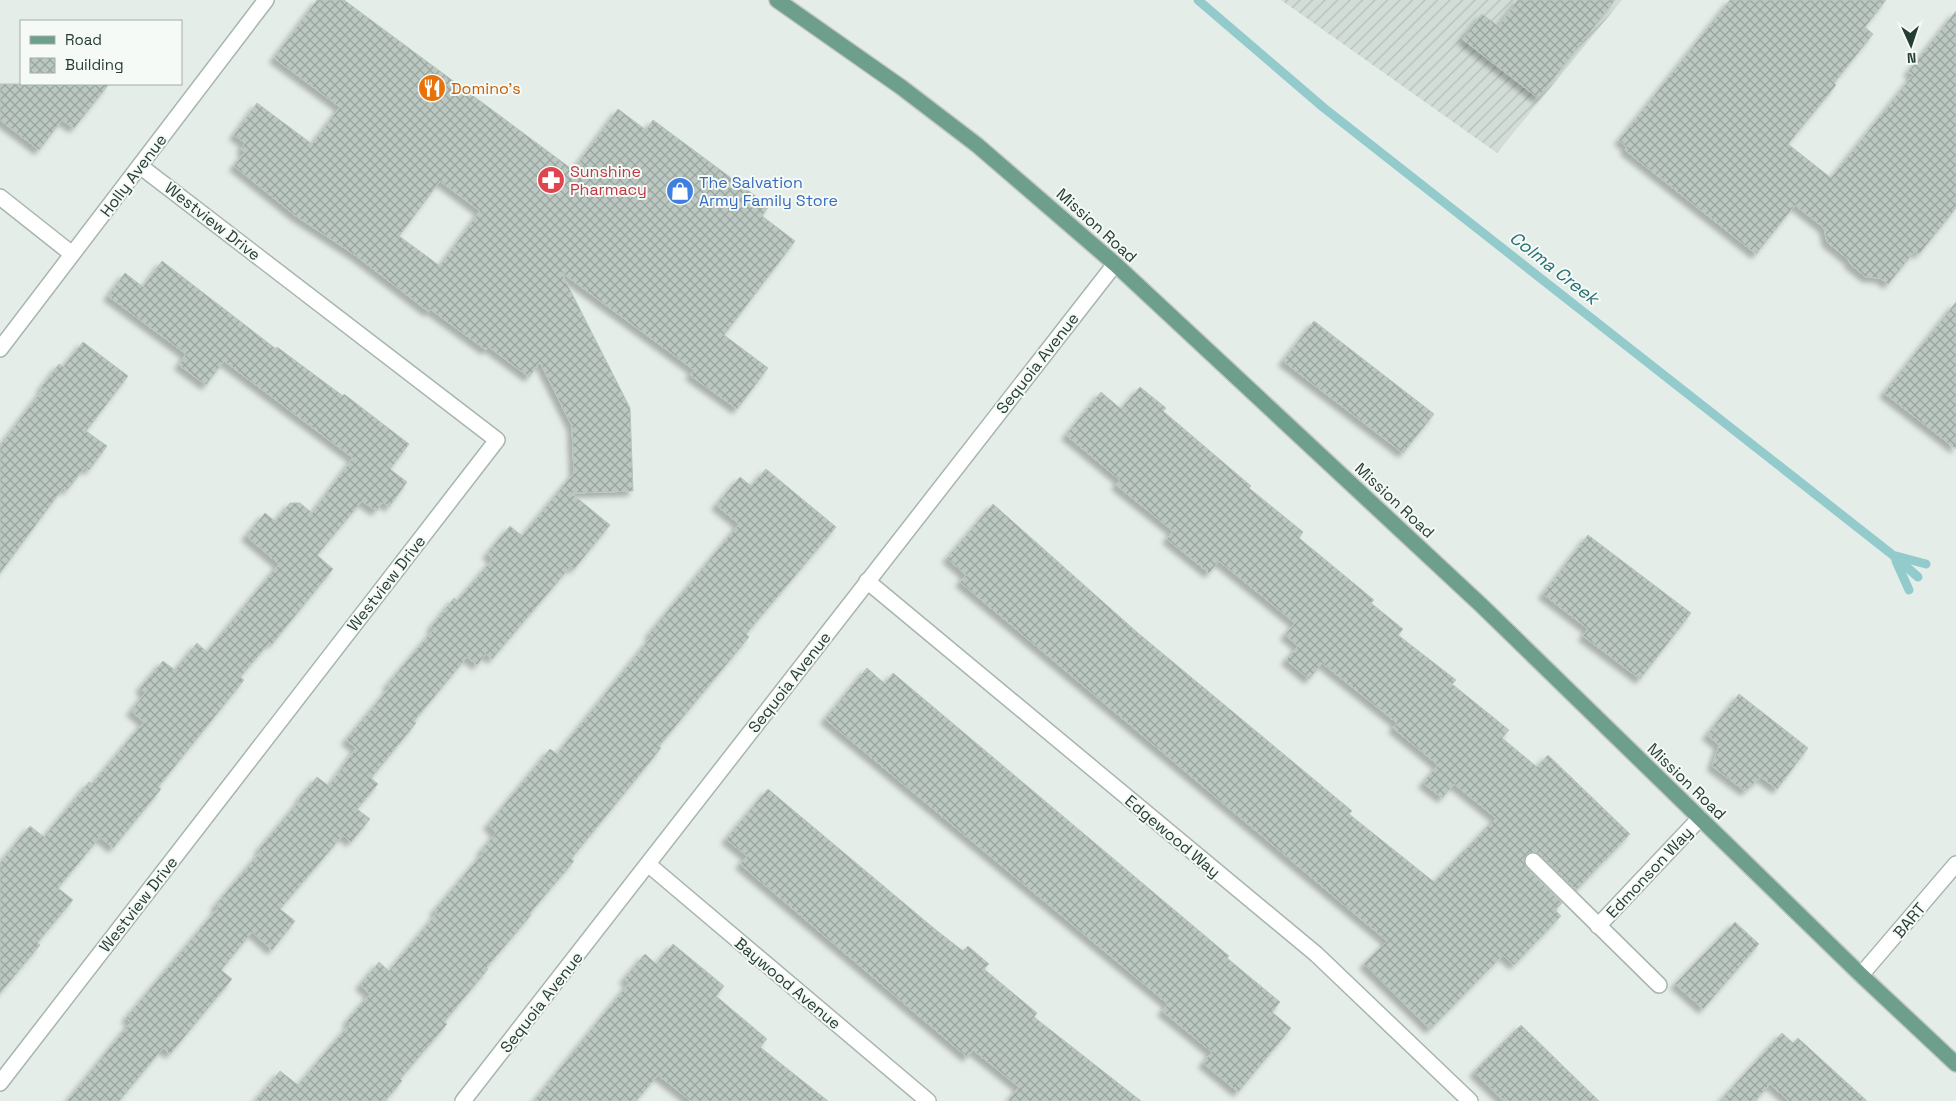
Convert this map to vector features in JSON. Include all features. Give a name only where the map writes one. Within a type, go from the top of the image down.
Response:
[{"type":"main road","name":"Mission Road","points":[[777,0],[901,87],[977,145],[1115,264],[1436,562],[1861,975],[1956,1064]]},
{"type":"street","name":"Holly Avenue","points":[[0,349],[266,0]]},
{"type":"street","name":"Westview Drive","points":[[0,1083],[497,440],[140,166]]},
{"type":"street","points":[[0,197],[72,254]]},
{"type":"street","name":"Sequoia Avenue","points":[[463,1101],[649,865],[867,581],[1115,264]]},
{"type":"street","name":"Edgewood Way","points":[[867,581],[1316,954],[1470,1101]]},
{"type":"street","name":"Edmonson Way","points":[[1598,926],[1700,818]]},
{"type":"street","name":"Edmonson Way","points":[[1532,861],[1659,985]]},
{"type":"street","name":"BART","points":[[1861,975],[1956,864]]},
{"type":"street","name":"Baywood Avenue","points":[[649,865],[928,1101]]},
{"type":"shaded area","points":[[1281,0],[1622,0],[1497,153]]},
{"type":"building","points":[[317,0],[344,0],[573,170],[618,109],[646,130],[653,120],[769,206],[762,216],[795,241],[724,335],[768,368],[737,409],[690,375],[694,370],[561,272],[630,408],[633,491],[571,493],[610,525],[574,569],[571,566],[492,659],[486,654],[477,665],[467,657],[414,721],[416,723],[371,778],[378,784],[357,809],[370,819],[351,842],[343,835],[280,909],[295,921],[272,950],[252,932],[221,970],[232,979],[170,1054],[163,1048],[119,1101],[67,1101],[131,1022],[126,1018],[218,908],[215,906],[261,851],[259,849],[317,777],[329,786],[356,748],[346,740],[390,687],[387,685],[434,629],[431,627],[454,598],[457,601],[493,559],[487,554],[510,526],[522,536],[574,473],[572,426],[540,362],[529,377],[489,347],[486,350],[430,309],[429,312],[355,255],[296,216],[234,166],[245,152],[241,149],[245,143],[234,135],[257,103],[312,144],[340,107],[274,58]],"holes":[[[440,181],[480,211],[440,266],[399,236]]]},
{"type":"building","points":[[1518,0],[1615,0],[1538,98],[1462,39],[1482,14],[1498,26]]},
{"type":"building","points":[[1730,0],[1886,0],[1865,27],[1873,34],[1834,83],[1836,85],[1788,144],[1831,178],[1913,75],[1908,72],[1956,11],[1956,208],[1919,254],[1915,251],[1888,284],[1880,278],[1866,277],[1850,264],[1849,260],[1827,242],[1824,228],[1795,205],[1756,254],[1625,150],[1627,147],[1619,140]]},
{"type":"building","points":[[0,84],[108,85],[74,128],[62,120],[39,150],[0,120]]},
{"type":"building","points":[[162,261],[276,349],[277,347],[343,396],[344,394],[409,444],[390,469],[407,482],[389,507],[383,502],[376,511],[362,501],[317,555],[333,569],[272,644],[270,642],[240,677],[244,680],[158,787],[161,789],[113,848],[100,837],[58,888],[73,900],[37,943],[40,945],[0,993],[0,863],[30,826],[44,837],[89,782],[92,784],[144,722],[131,711],[145,693],[140,688],[163,661],[175,670],[197,643],[207,652],[279,564],[246,536],[265,513],[275,521],[290,503],[300,503],[312,513],[353,458],[224,361],[206,385],[179,365],[186,354],[108,296],[125,273],[143,287]]},
{"type":"building","points":[[1956,302],[1956,449],[1884,393]]},
{"type":"building","points":[[1314,321],[1434,414],[1403,453],[1283,361]]},
{"type":"building","points":[[83,342],[128,376],[86,431],[107,446],[89,470],[85,467],[67,490],[63,488],[0,573],[0,446],[43,389],[41,388],[59,364],[63,367]]},
{"type":"building","points":[[1140,387],[1166,408],[1163,411],[1251,486],[1249,488],[1303,532],[1299,538],[1374,600],[1371,603],[1403,629],[1398,635],[1456,680],[1452,684],[1509,730],[1502,738],[1537,767],[1548,755],[1630,834],[1576,890],[1539,854],[1535,852],[1527,854],[1524,859],[1526,867],[1562,903],[1555,910],[1561,916],[1514,965],[1503,955],[1430,1029],[1364,964],[1387,941],[960,582],[966,575],[947,558],[993,504],[1138,633],[1352,811],[1349,814],[1434,882],[1496,818],[1454,784],[1442,798],[1423,783],[1438,765],[1393,728],[1397,723],[1322,663],[1309,679],[1286,660],[1298,646],[1285,635],[1295,623],[1219,561],[1209,573],[1167,539],[1173,531],[1116,485],[1120,480],[1066,435],[1101,392],[1121,409]]},
{"type":"building","points":[[766,469],[836,527],[746,634],[749,637],[659,746],[661,748],[571,859],[574,861],[486,968],[488,969],[444,1022],[447,1024],[400,1079],[402,1081],[385,1101],[255,1101],[280,1071],[298,1085],[350,1024],[347,1021],[370,994],[360,985],[379,962],[389,971],[437,913],[434,911],[483,853],[481,851],[496,833],[488,825],[550,749],[557,754],[652,636],[649,634],[739,524],[716,505],[740,477],[751,486]]},
{"type":"building","points":[[1588,535],[1691,613],[1640,679],[1583,636],[1588,629],[1543,594]]},
{"type":"building","points":[[867,668],[885,684],[893,673],[1229,956],[1227,958],[1280,1002],[1272,1012],[1291,1028],[1238,1092],[1203,1063],[1212,1052],[1162,1011],[1168,1004],[825,719]]},
{"type":"building","points":[[1739,694],[1808,748],[1777,789],[1761,777],[1745,791],[1712,766],[1719,745],[1707,735]]},
{"type":"building","points":[[768,789],[936,930],[963,951],[968,946],[989,964],[984,969],[1037,1013],[1034,1017],[1141,1101],[1008,1101],[1019,1087],[973,1050],[967,1057],[740,864],[747,856],[726,839]]},
{"type":"building","points":[[1735,922],[1759,944],[1703,1009],[1675,984]]},
{"type":"building","points":[[673,944],[724,986],[716,996],[767,1039],[760,1047],[828,1101],[691,1101],[658,1075],[636,1101],[534,1101],[629,983],[624,979],[645,954],[656,964]]},
{"type":"building","points":[[1521,1025],[1599,1101],[1504,1101],[1474,1072]]},
{"type":"building","points":[[1782,1033],[1793,1043],[1798,1038],[1867,1101],[1789,1101],[1770,1084],[1755,1101],[1720,1101]]},
{"type":"waterway","name":"Colma Creek","points":[[1198,0],[1324,108],[1894,556],[1918,577]]},
{"type":"waterway","name":"Colma Creek","points":[[1896,556],[1926,564]]},
{"type":"waterway","name":"Colma Creek","points":[[1896,561],[1909,590]]},
{"type":"place","name":"Domino's","points":[[432,88]]},
{"type":"place","name":"Sunshine Pharmacy","points":[[551,180]]},
{"type":"place","name":"The Salvation Army Family Store","points":[[680,191]]}]
